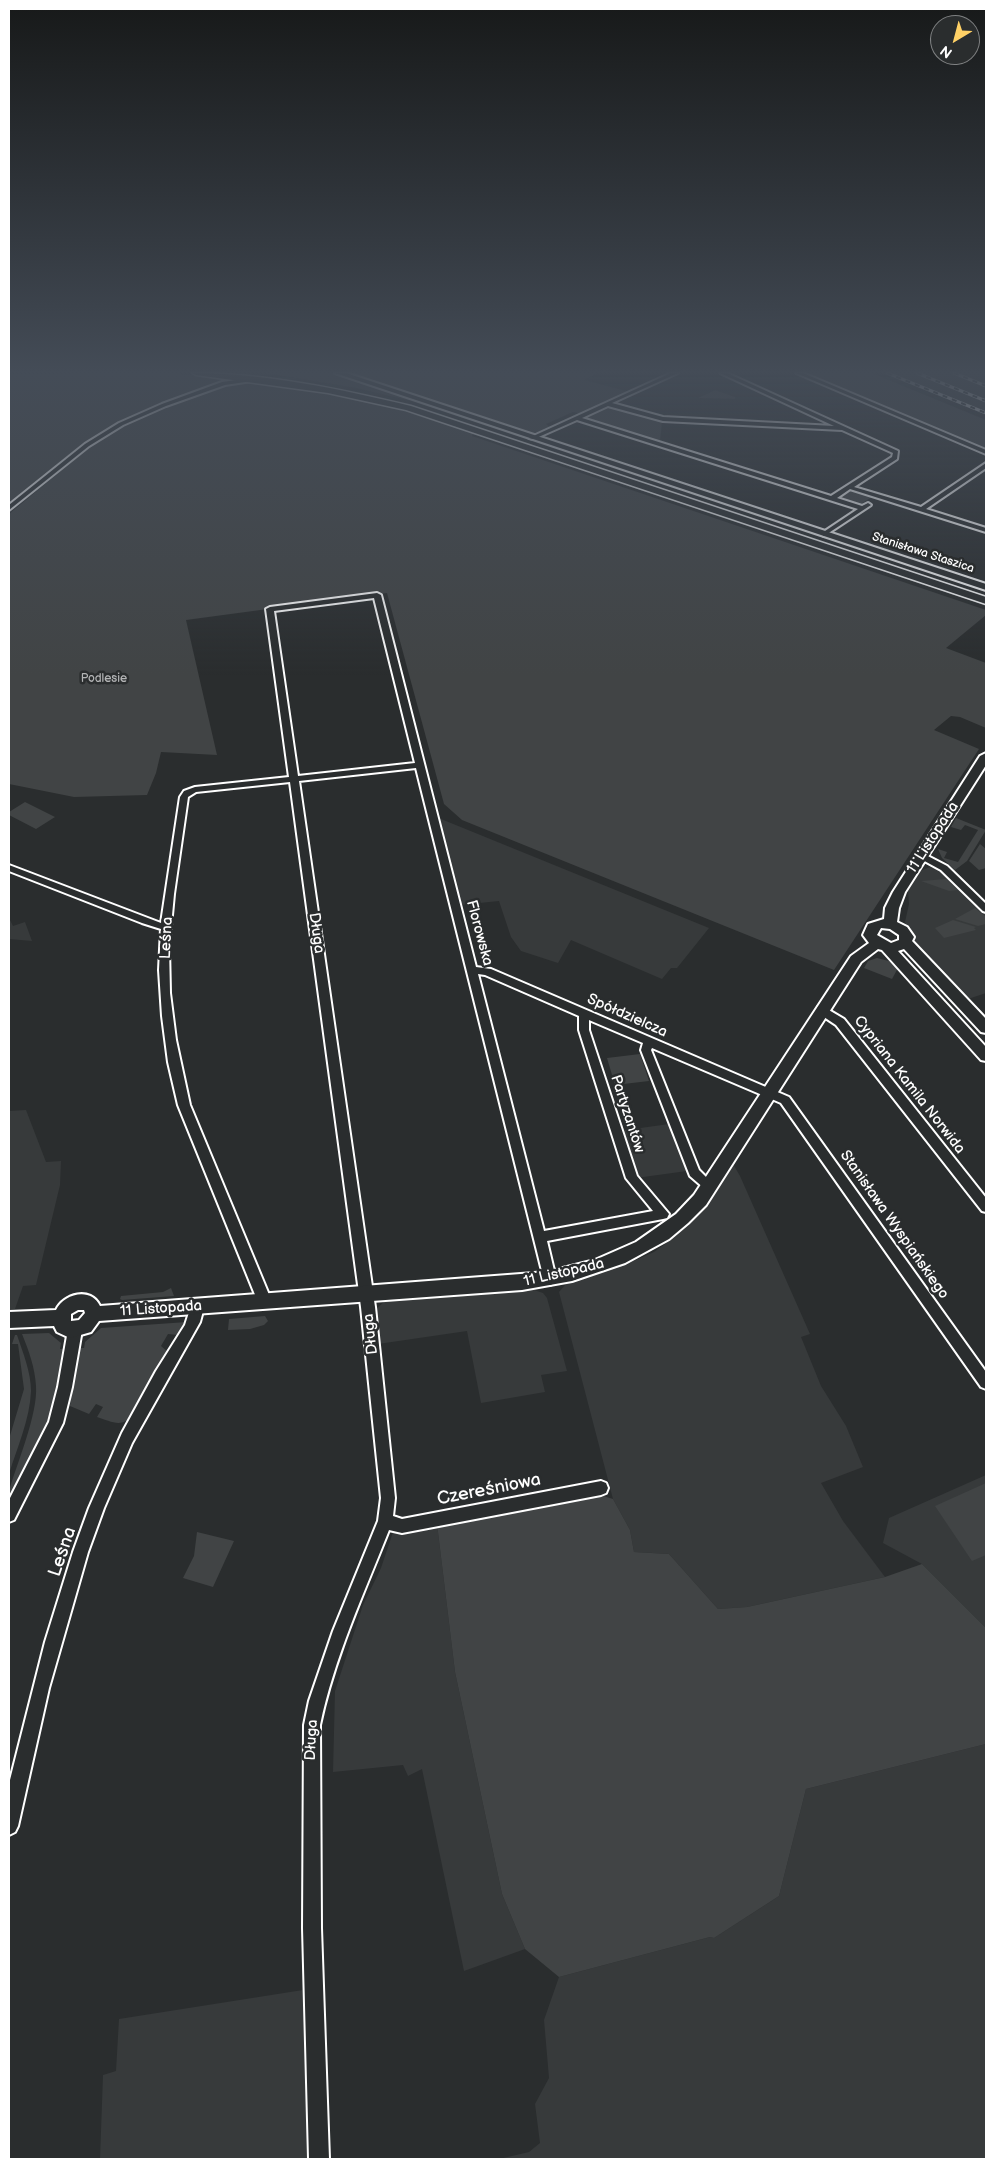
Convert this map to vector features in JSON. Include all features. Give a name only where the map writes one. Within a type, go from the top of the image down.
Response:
[{"type":"main road","points":[[606,474],[986,602]]},
{"type":"main road","points":[[625,474],[986,594]]},
{"type":"street","points":[[9,508],[51,474]]},
{"type":"street","name":"Stanisława Staszica","points":[[642,474],[986,587]]},
{"type":"street","points":[[756,474],[863,508]]},
{"type":"street","points":[[832,498],[869,474]]},
{"type":"street","points":[[922,510],[973,474]]},
{"type":"street","points":[[849,487],[986,530]]},
{"type":"street","points":[[824,534],[880,497]]},
{"type":"street","name":"Florowska","points":[[377,595],[550,1279]]},
{"type":"street","name":"Długa","points":[[320,2159],[312,1928],[312,1725],[317,1701],[341,1631],[385,1521],[388,1498],[366,1295],[270,609],[377,595]]},
{"type":"street","name":"11 Listopada","points":[[890,924],[890,914],[896,897],[986,756]]},
{"type":"street","name":"Leśna","points":[[265,1302],[184,1105],[177,1081],[165,978],[165,927],[184,797],[187,793],[195,790],[420,765]]},
{"type":"street","points":[[922,856],[941,865],[986,909]]},
{"type":"street","points":[[9,868],[165,927]]},
{"type":"street","points":[[986,1028],[905,942],[905,933],[890,924],[878,924],[871,930],[870,935],[899,960],[986,1056]]},
{"type":"street","name":"11 Listopada","points":[[94,1314],[366,1295],[550,1279],[605,1264],[647,1245],[677,1224],[709,1186],[859,955],[882,945],[899,946],[905,942]]},
{"type":"street","points":[[859,955],[884,954],[899,960]]},
{"type":"street","name":"Spółdzielcza","points":[[473,970],[487,972],[770,1092]]},
{"type":"street","name":"Cypriana Kamila Norwida","points":[[822,1010],[840,1022],[986,1207]]},
{"type":"street","name":"Partyzantów","points":[[539,1237],[663,1214],[632,1178],[584,1030],[582,1021],[585,1014]]},
{"type":"street","points":[[649,1042],[647,1051],[694,1173],[709,1186]]},
{"type":"street","name":"Stanisława Wyspiańskiego","points":[[770,1092],[788,1103],[986,1384]]},
{"type":"street","points":[[80,1301],[91,1305],[94,1314],[85,1326],[75,1330],[63,1326],[61,1318],[69,1305],[80,1301]]},
{"type":"street","name":"Leśna","points":[[9,1826],[31,1722],[45,1671],[100,1501],[125,1443],[158,1380],[194,1320],[197,1307]]},
{"type":"street","points":[[9,1320],[61,1318]]},
{"type":"street","points":[[9,1515],[58,1418],[75,1330]]},
{"type":"street","name":"Czereśniowa","points":[[385,1521],[402,1526],[601,1488]]},
{"type":"shaded area","points":[[441,819],[709,928],[677,968],[671,968],[662,979],[571,940],[558,963],[521,951],[511,937],[499,901],[460,905],[436,820]]},
{"type":"shaded area","points":[[930,867],[945,872],[986,914],[986,993],[968,999],[958,988],[952,986],[912,942],[905,922],[909,904],[908,891],[920,871]]},
{"type":"shaded area","points":[[9,918],[13,926],[25,922],[32,941],[9,939]]},
{"type":"shaded area","points":[[26,1110],[46,1162],[61,1161],[60,1185],[36,1285],[23,1286],[15,1309],[9,1310],[9,1111]]},
{"type":"shaded area","points":[[669,1124],[687,1171],[636,1178],[619,1131]]},
{"type":"shaded area","points":[[733,1164],[810,1334],[801,1337],[821,1386],[846,1426],[863,1467],[821,1483],[843,1521],[885,1577],[747,1607],[718,1609],[669,1554],[634,1552],[630,1530],[613,1499],[559,1292],[566,1284],[629,1263],[654,1252],[672,1239],[700,1213]]},
{"type":"shaded area","points":[[534,1290],[543,1293],[547,1298],[567,1371],[541,1375],[545,1392],[481,1403],[467,1331],[378,1344],[375,1310],[385,1301]]},
{"type":"shaded area","points":[[986,1475],[986,1628],[922,1564],[883,1543],[889,1518]]},
{"type":"shaded area","points":[[437,1524],[455,1672],[502,1894],[525,1949],[464,1971],[422,1769],[408,1776],[403,1765],[333,1772],[335,1691],[363,1605],[381,1568],[393,1532]]},
{"type":"shaded area","points":[[986,1744],[986,2159],[499,2159],[529,2152],[540,2143],[535,2104],[549,2078],[544,2020],[559,1977],[710,1937],[714,1938],[779,1896],[806,1789]]},
{"type":"shaded area","points":[[303,1990],[307,2159],[100,2159],[103,2075],[116,2071],[119,2019]]},
{"type":"green space","points":[[9,474],[46,474],[9,505]]},
{"type":"green space","name":"Podlesie","points":[[57,474],[585,474],[986,610],[986,615],[946,648],[986,663],[986,728],[960,717],[951,716],[934,730],[979,749],[834,970],[462,820],[444,804],[387,593],[186,620],[217,755],[161,752],[156,773],[147,795],[74,797],[9,784],[9,514]]},
{"type":"green space","points":[[631,474],[639,474],[986,589],[986,592]]},
{"type":"green space","points":[[850,491],[873,496],[861,504],[839,497]]},
{"type":"green space","points":[[25,802],[55,817],[36,829],[9,815],[9,812]]},
{"type":"green space","points":[[956,818],[986,830],[967,861],[955,870],[942,858],[938,849],[947,852],[944,858],[958,862],[978,830],[965,825],[961,830],[951,827]]},
{"type":"green space","points":[[980,844],[986,849],[986,868],[979,870],[969,861]]},
{"type":"green space","points":[[946,879],[958,890],[949,891],[921,881]]},
{"type":"green space","points":[[975,908],[986,917],[986,924],[978,926],[955,919]]},
{"type":"green space","points":[[953,920],[976,927],[974,928],[976,930],[944,938],[935,928]]},
{"type":"green space","points":[[877,958],[889,961],[898,968],[892,979],[864,968],[868,961]]},
{"type":"green space","points":[[640,1054],[649,1081],[615,1085],[607,1058]]},
{"type":"green space","points":[[171,1288],[174,1296],[120,1299],[121,1296],[163,1292]]},
{"type":"green space","points":[[265,1316],[268,1321],[264,1325],[250,1329],[228,1330],[229,1319]]},
{"type":"green space","points":[[187,1322],[178,1335],[168,1334],[161,1346],[168,1352],[131,1417],[127,1420],[115,1423],[97,1417],[103,1407],[96,1404],[89,1414],[70,1406],[78,1348],[84,1348],[85,1342],[101,1328]]},
{"type":"green space","points":[[49,1333],[61,1343],[60,1349],[66,1349],[51,1418],[9,1501],[9,1491],[26,1438],[36,1397],[33,1366],[22,1334]]},
{"type":"green space","points":[[15,1335],[17,1335],[30,1377],[31,1391],[26,1423],[9,1474],[9,1439],[24,1389],[18,1344],[12,1344]]},
{"type":"green space","points":[[986,1483],[986,1555],[972,1561],[935,1506]]},
{"type":"green space","points":[[600,1495],[613,1499],[630,1530],[634,1552],[669,1554],[718,1609],[747,1607],[885,1577],[922,1564],[986,1628],[986,1744],[806,1789],[779,1896],[714,1938],[710,1937],[559,1977],[525,1949],[502,1894],[455,1672],[437,1524]]},
{"type":"green space","points":[[197,1532],[234,1541],[213,1587],[183,1578],[194,1556]]}]
